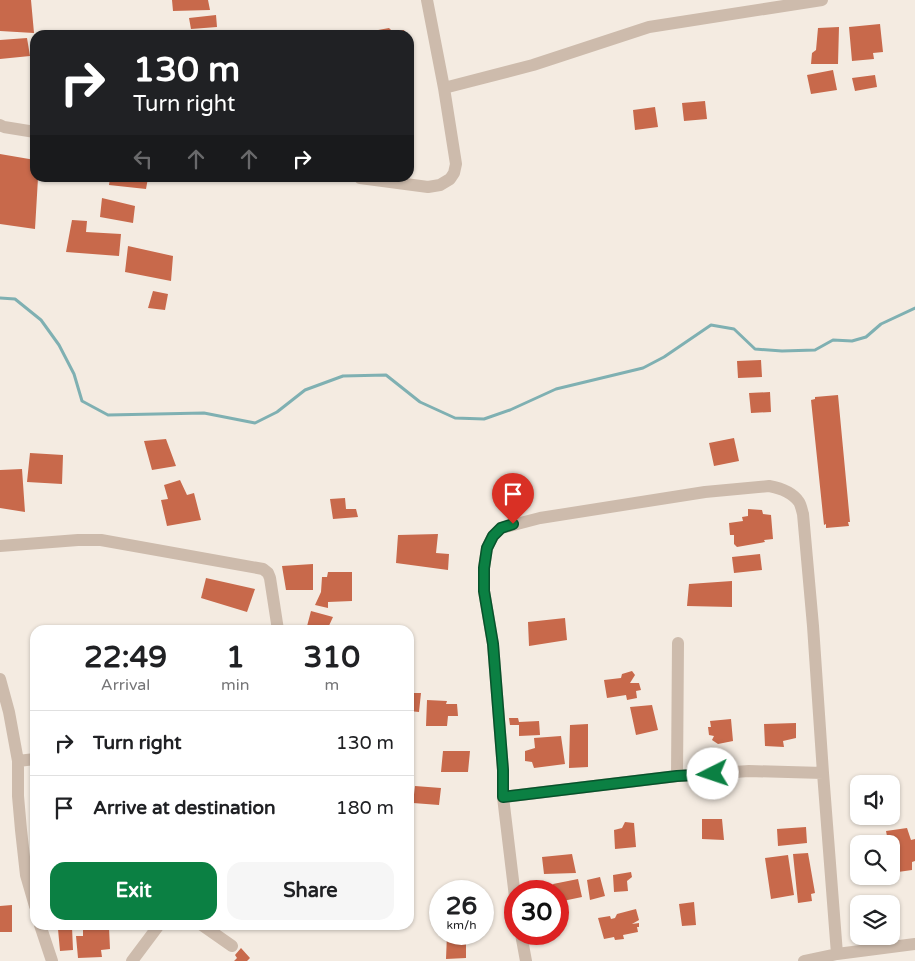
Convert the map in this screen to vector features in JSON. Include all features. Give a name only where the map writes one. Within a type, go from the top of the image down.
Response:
[{"type":"street","points":[[390,182],[428,187],[440,185],[450,179],[456,164],[427,0]]},
{"type":"street","points":[[444,88],[533,65],[649,27],[822,0]]},
{"type":"street","points":[[0,125],[30,131]]},
{"type":"street","points":[[513,880],[503,797],[503,770],[493,644],[484,591],[484,568],[487,548],[493,536],[501,528],[540,518],[705,492],[770,486],[778,487],[799,502],[803,514],[837,954]]},
{"type":"street","points":[[0,546],[101,540],[263,570],[268,573],[270,578],[277,625]]},
{"type":"street","points":[[677,776],[678,643]]},
{"type":"street","points":[[0,679],[9,712],[18,760],[18,796],[26,875],[30,889]]},
{"type":"street","points":[[18,760],[30,759]]},
{"type":"street","points":[[503,797],[677,776],[749,771],[823,772]]},
{"type":"street","points":[[42,930],[52,961]]},
{"type":"street","points":[[132,961],[155,930]]},
{"type":"street","points":[[209,930],[232,946]]},
{"type":"street","points":[[804,961],[837,954],[915,944]]},
{"type":"street","points":[[524,945],[526,961]]},
{"type":"building","points":[[0,0],[31,0],[34,30],[30,30],[30,33],[0,31]]},
{"type":"building","points":[[172,0],[208,0],[210,10],[173,11]]},
{"type":"building","points":[[216,15],[217,27],[191,29],[189,18]]},
{"type":"building","points":[[880,24],[883,52],[873,53],[874,59],[852,61],[849,27]]},
{"type":"building","points":[[839,27],[838,64],[811,64],[812,53],[816,50],[818,28]]},
{"type":"building","points":[[27,38],[30,56],[0,59],[0,40]]},
{"type":"building","points":[[833,70],[837,90],[811,94],[807,75]]},
{"type":"building","points":[[875,75],[877,87],[855,91],[852,78]]},
{"type":"building","points":[[705,101],[707,119],[684,121],[682,103]]},
{"type":"building","points":[[655,107],[658,127],[635,130],[633,110]]},
{"type":"building","points":[[0,154],[30,159],[30,182],[38,182],[35,229],[0,224]]},
{"type":"building","points":[[109,182],[147,182],[146,189],[109,185]]},
{"type":"building","points":[[102,198],[135,206],[133,223],[100,217]]},
{"type":"building","points":[[72,220],[87,221],[86,232],[121,234],[119,256],[66,252]]},
{"type":"building","points":[[128,246],[173,256],[171,281],[125,272]]},
{"type":"building","points":[[153,291],[168,294],[165,310],[148,308]]},
{"type":"building","points":[[761,360],[762,377],[738,378],[737,361]]},
{"type":"building","points":[[770,392],[771,412],[751,413],[749,393]]},
{"type":"building","points":[[838,395],[850,522],[848,522],[849,526],[826,528],[826,524],[824,525],[811,400],[815,399],[815,397]]},
{"type":"building","points":[[734,438],[739,461],[714,466],[709,443]]},
{"type":"building","points":[[166,439],[176,466],[152,470],[144,441]]},
{"type":"building","points":[[30,453],[63,455],[62,484],[27,482]]},
{"type":"building","points":[[22,469],[25,512],[0,508],[0,470]]},
{"type":"building","points":[[180,480],[187,495],[194,493],[201,520],[167,526],[161,500],[168,499],[164,485]]},
{"type":"building","points":[[345,498],[346,509],[356,509],[358,517],[333,519],[330,499]]},
{"type":"building","points":[[748,509],[762,510],[763,514],[771,515],[773,539],[737,547],[734,544],[734,535],[730,535],[729,523],[743,521],[742,517],[748,516]]},
{"type":"building","points":[[438,534],[436,553],[449,554],[448,570],[396,563],[398,535]]},
{"type":"building","points":[[760,554],[762,570],[734,573],[732,557]]},
{"type":"building","points":[[313,564],[313,590],[286,590],[282,566]]},
{"type":"building","points":[[328,572],[352,572],[352,601],[328,602],[328,608],[315,605],[321,592],[322,577],[327,577]]},
{"type":"building","points":[[206,578],[255,589],[247,612],[201,598]]},
{"type":"building","points":[[732,581],[732,607],[687,606],[689,584]]},
{"type":"building","points":[[311,611],[333,617],[329,625],[307,625]]},
{"type":"building","points":[[565,618],[567,640],[529,646],[528,622]]},
{"type":"building","points":[[632,671],[635,675],[630,683],[639,683],[641,690],[636,691],[637,698],[627,700],[626,695],[607,698],[604,680],[621,678],[622,674]]},
{"type":"building","points":[[414,693],[421,693],[419,712],[414,712]]},
{"type":"building","points":[[427,700],[447,701],[446,704],[457,704],[458,716],[448,716],[447,726],[426,726]]},
{"type":"building","points":[[652,705],[658,730],[636,735],[630,707]]},
{"type":"building","points":[[509,718],[518,718],[519,722],[539,721],[540,735],[519,736],[519,725],[510,725]]},
{"type":"building","points":[[731,719],[733,741],[718,744],[712,740],[714,736],[709,735],[708,727],[711,727],[710,721]]},
{"type":"building","points":[[796,723],[796,738],[783,741],[784,747],[765,746],[764,724]]},
{"type":"building","points":[[588,724],[588,767],[569,768],[570,725]]},
{"type":"building","points":[[561,736],[565,764],[534,768],[532,762],[525,761],[525,751],[535,748],[534,738]]},
{"type":"building","points":[[443,751],[470,751],[468,772],[441,772]]},
{"type":"building","points":[[415,786],[441,788],[439,805],[414,803]]},
{"type":"building","points":[[702,819],[722,819],[724,840],[702,839]]},
{"type":"building","points":[[625,822],[634,823],[636,847],[615,849],[614,830],[622,828]]},
{"type":"building","points":[[806,827],[807,843],[778,846],[777,829]]},
{"type":"building","points":[[907,828],[911,840],[915,839],[915,861],[912,862],[912,870],[900,872],[900,835],[887,835],[886,831]]},
{"type":"building","points":[[808,853],[815,893],[811,894],[812,901],[798,903],[793,854]]},
{"type":"building","points":[[572,854],[576,873],[544,874],[542,857]]},
{"type":"building","points":[[788,855],[794,895],[771,899],[765,858]]},
{"type":"building","points":[[631,872],[632,877],[627,881],[628,891],[614,892],[613,875]]},
{"type":"building","points":[[600,877],[605,896],[590,900],[587,880]]},
{"type":"building","points":[[578,879],[582,897],[569,900],[569,881]]},
{"type":"building","points":[[694,902],[696,925],[682,926],[679,904]]},
{"type":"building","points":[[12,905],[12,932],[0,932],[0,906]]},
{"type":"building","points":[[636,909],[639,920],[632,924],[639,923],[639,927],[637,927],[638,932],[623,935],[624,939],[615,940],[614,937],[604,939],[598,918],[610,916],[611,919],[615,918],[617,914]]},
{"type":"building","points":[[58,930],[72,930],[73,950],[60,951]]},
{"type":"building","points":[[83,930],[109,930],[110,949],[101,950],[102,957],[78,958],[76,936],[83,936]]},
{"type":"building","points":[[447,945],[466,945],[466,958],[446,959]]},
{"type":"building","points":[[241,948],[250,958],[247,961],[234,961],[237,958],[235,955]]},
{"type":"waterway","points":[[0,298],[15,299],[41,320],[59,345],[74,374],[82,401],[108,415],[204,413],[255,423],[277,412],[305,390],[343,376],[386,375],[420,402],[455,418],[484,419],[510,410],[556,389],[643,368],[664,357],[711,325],[734,329],[755,349],[782,351],[815,350],[833,340],[852,341],[866,337],[881,324],[915,308]]},
{"type":"route","points":[[513,524],[501,528],[493,536],[487,548],[484,568],[484,591],[493,644],[503,770],[503,797],[677,776],[713,774]]}]
